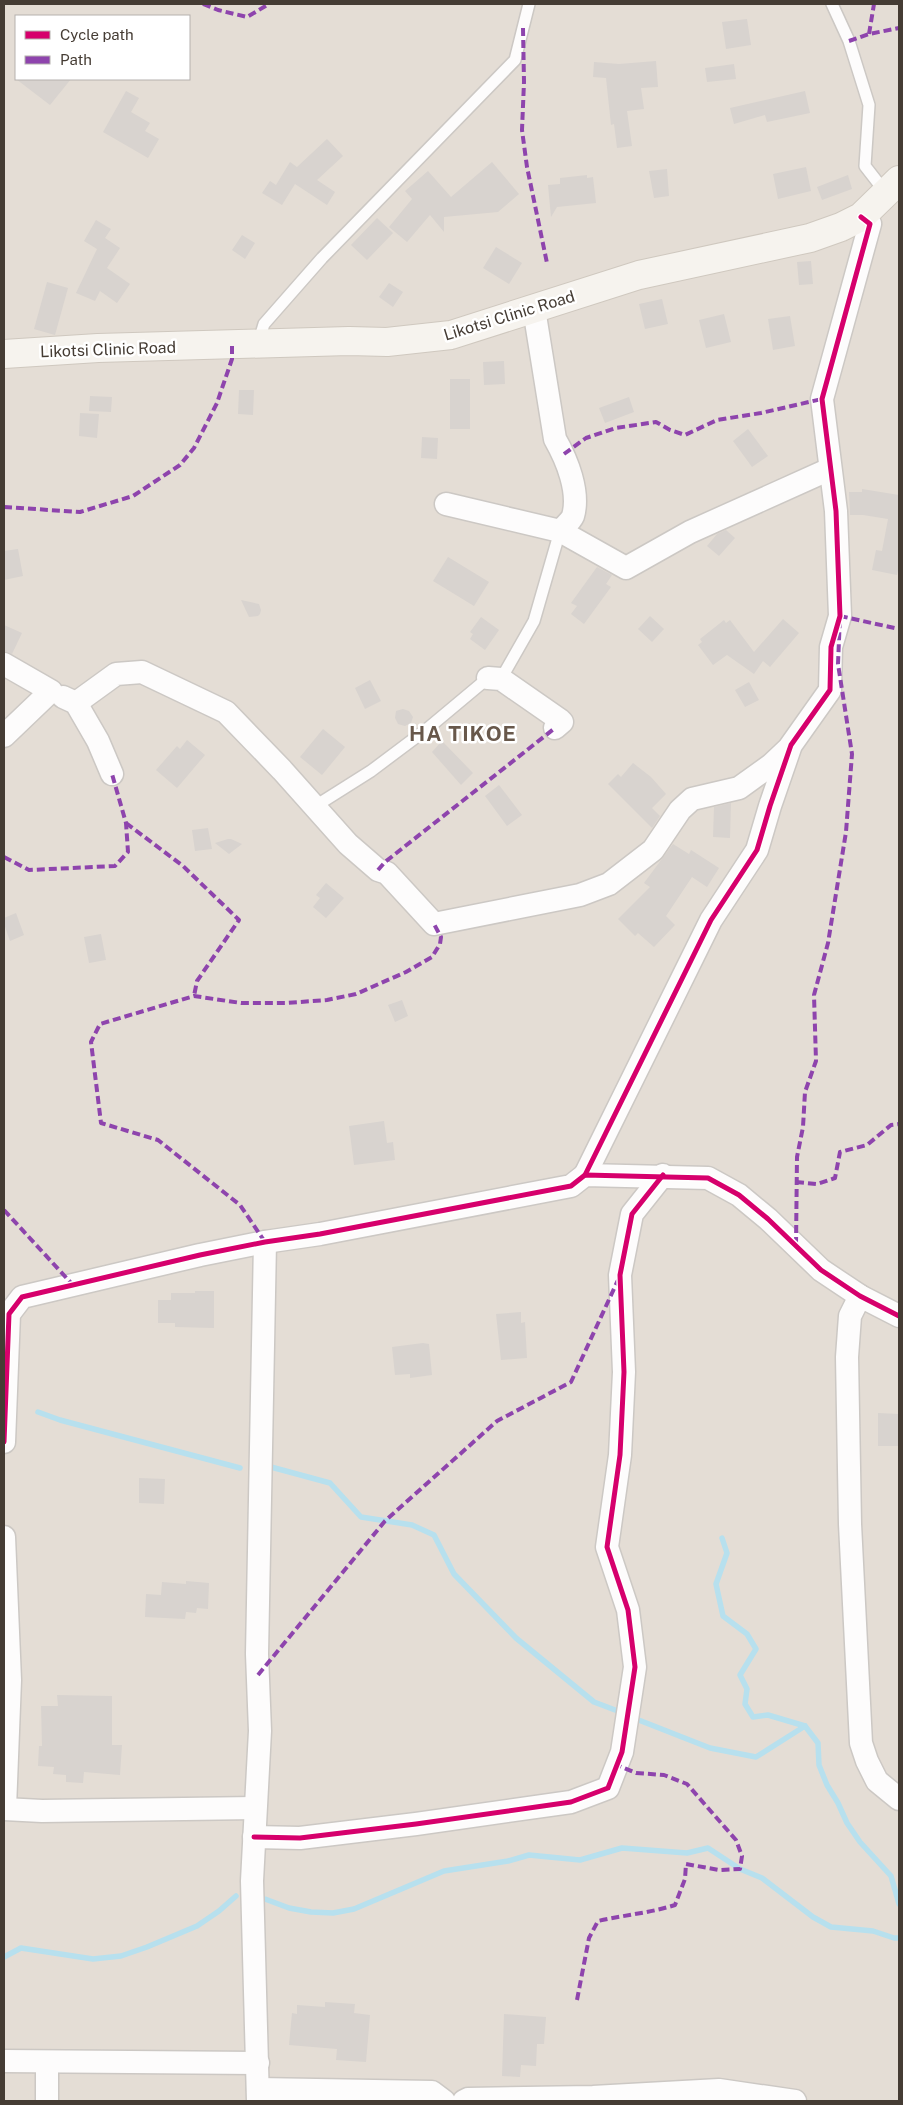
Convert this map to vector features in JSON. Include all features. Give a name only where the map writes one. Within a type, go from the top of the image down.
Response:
[{"type":"street","name":"Likotsi Clinic Road","points":[[4,354],[98,348],[349,341],[387,342],[451,335],[639,275],[810,238],[841,227],[861,217],[893,186]]},
{"type":"street","points":[[76,703],[116,674],[142,672],[226,712],[282,770],[348,844],[378,870],[387,874],[434,924],[580,895],[609,884],[652,850],[680,810],[692,799],[738,788],[771,765],[791,745],[830,690],[831,648],[840,616],[836,512],[822,399],[870,224],[861,217]]},
{"type":"street","points":[[534,308],[556,439],[564,454],[575,498],[572,518],[560,531]]},
{"type":"street","points":[[446,504],[560,531],[626,568],[690,532],[830,469]]},
{"type":"street","points":[[4,664],[76,703],[98,741],[112,774]]},
{"type":"street","points":[[494,678],[560,720],[562,722],[555,728]]},
{"type":"street","points":[[4,736],[51,691]]},
{"type":"street","points":[[4,1442],[8,1314],[22,1297],[48,1289],[265,1242],[320,1234],[571,1186],[585,1175],[711,920],[757,850],[791,745]]},
{"type":"street","points":[[585,1175],[663,1175],[708,1178],[739,1195],[782,1232],[821,1270],[860,1296],[899,1316]]},
{"type":"street","points":[[254,1837],[300,1838],[416,1824],[571,1802],[608,1788],[622,1752],[635,1666],[628,1610],[607,1547],[620,1455],[624,1372],[620,1275],[632,1214],[663,1175]]},
{"type":"street","points":[[265,1242],[257,1654],[260,1730],[252,1881],[258,2095],[432,2092],[444,2101]]},
{"type":"street","points":[[860,1296],[850,1316],[847,1357],[850,1524],[861,1743],[877,1781],[899,1799]]},
{"type":"street","points":[[4,1537],[10,1680],[4,1809],[42,1811],[255,1808]]},
{"type":"street","points":[[4,2061],[258,2063]]},
{"type":"street","points":[[47,2101],[48,2062]]},
{"type":"street","points":[[464,2101],[468,2099],[593,2098],[719,2090],[795,2101]]},
{"type":"lane","points":[[258,344],[264,324],[322,258],[515,60],[529,4]]},
{"type":"lane","points":[[832,4],[849,41],[869,105],[865,166],[893,186]]},
{"type":"lane","points":[[314,807],[371,771],[494,678],[534,620],[560,531]]},
{"type":"shaded area","points":[[4,4],[899,4],[899,2101],[4,2101]]},
{"type":"building","points":[[747,19],[751,45],[726,49],[722,22]]},
{"type":"building","points":[[656,61],[658,87],[641,88],[644,109],[627,111],[632,146],[617,148],[614,124],[611,125],[606,78],[593,77],[594,62],[619,64]]},
{"type":"building","points":[[734,64],[736,79],[707,82],[705,68]]},
{"type":"building","points":[[17,80],[70,80],[50,105]]},
{"type":"building","points":[[126,91],[139,98],[131,112],[150,123],[145,131],[159,139],[148,158],[103,132]]},
{"type":"building","points":[[805,91],[810,113],[767,122],[765,115],[734,124],[730,108]]},
{"type":"building","points":[[327,139],[343,156],[317,180],[335,192],[327,205],[295,184],[282,205],[262,193],[270,181],[276,185],[290,162],[297,167]]},
{"type":"building","points":[[492,162],[519,194],[498,212],[444,217],[444,232],[430,215],[407,242],[389,227],[412,199],[405,191],[428,171],[451,197]]},
{"type":"building","points":[[806,167],[811,191],[778,199],[773,174]]},
{"type":"building","points":[[667,169],[669,196],[654,198],[649,171]]},
{"type":"building","points":[[587,175],[587,178],[593,177],[596,203],[557,207],[551,217],[548,185],[560,184],[560,178]]},
{"type":"building","points":[[848,175],[852,189],[822,200],[817,187]]},
{"type":"building","points":[[377,218],[393,233],[367,260],[351,245]]},
{"type":"building","points":[[96,220],[111,229],[105,238],[120,248],[107,268],[130,284],[117,303],[100,291],[95,301],[76,293],[97,249],[84,241]]},
{"type":"building","points":[[242,235],[255,243],[245,259],[232,250]]},
{"type":"building","points":[[496,247],[522,263],[509,284],[483,268]]},
{"type":"building","points":[[811,261],[813,284],[799,285],[797,262]]},
{"type":"building","points":[[47,282],[68,288],[55,335],[34,329]]},
{"type":"building","points":[[389,283],[403,292],[393,307],[379,297]]},
{"type":"building","points":[[662,299],[668,324],[645,329],[639,304]]},
{"type":"building","points":[[724,314],[731,342],[706,348],[699,320]]},
{"type":"building","points":[[790,316],[795,346],[773,350],[768,319]]},
{"type":"building","points":[[504,361],[505,384],[484,385],[483,362]]},
{"type":"building","points":[[450,379],[470,379],[470,429],[450,429]]},
{"type":"building","points":[[239,390],[254,390],[253,415],[238,414]]},
{"type":"building","points":[[90,396],[112,397],[111,412],[89,411]]},
{"type":"building","points":[[629,397],[634,412],[605,423],[599,408]]},
{"type":"building","points":[[80,413],[99,414],[97,438],[79,436]]},
{"type":"building","points":[[748,429],[768,456],[752,467],[733,441]]},
{"type":"building","points":[[422,437],[438,438],[437,459],[421,458]]},
{"type":"building","points":[[862,489],[899,495],[899,566],[897,575],[872,570],[876,550],[882,551],[888,519],[850,515],[849,492],[862,492]]},
{"type":"building","points":[[726,530],[735,538],[719,556],[707,546],[717,534]]},
{"type":"building","points":[[18,549],[23,576],[4,580],[4,551]]},
{"type":"building","points":[[448,557],[489,582],[474,606],[433,581]]},
{"type":"building","points":[[597,567],[612,575],[606,584],[611,587],[584,624],[571,614],[577,606],[571,603]]},
{"type":"building","points":[[241,600],[259,604],[260,614],[249,617]]},
{"type":"building","points":[[650,616],[664,629],[652,642],[638,629]]},
{"type":"building","points":[[481,617],[499,630],[485,650],[470,639],[473,634],[470,632]]},
{"type":"building","points":[[783,619],[799,633],[770,667],[763,661],[754,674],[727,655],[713,665],[698,645],[702,642],[700,639],[724,620],[726,623],[730,620],[754,652]]},
{"type":"building","points":[[4,625],[22,633],[12,654],[4,651]]},
{"type":"building","points":[[370,680],[381,701],[365,709],[355,688]]},
{"type":"building","points":[[749,682],[759,700],[745,707],[735,690]]},
{"type":"building","points":[[403,709],[409,711],[413,717],[411,723],[405,726],[398,724],[395,718],[396,711]]},
{"type":"building","points":[[323,729],[345,747],[322,775],[300,757]]},
{"type":"building","points":[[187,740],[205,755],[177,788],[156,770],[177,746],[180,749]]},
{"type":"building","points":[[442,741],[473,773],[461,785],[432,752]]},
{"type":"building","points":[[633,763],[651,777],[666,794],[652,808],[660,816],[652,828],[608,784],[618,774],[621,777]]},
{"type":"building","points":[[499,785],[522,815],[507,826],[485,796]]},
{"type":"building","points":[[731,803],[730,838],[713,837],[714,807]]},
{"type":"building","points":[[208,828],[212,849],[195,851],[192,830]]},
{"type":"building","points":[[228,839],[242,844],[229,854],[215,843]]},
{"type":"building","points":[[673,844],[689,854],[691,850],[719,868],[707,887],[692,877],[666,916],[675,925],[654,947],[638,933],[635,936],[618,919],[650,887],[644,883]]},
{"type":"building","points":[[326,883],[344,898],[326,918],[313,907],[320,898],[316,895]]},
{"type":"building","points":[[16,913],[24,935],[10,941],[4,924],[4,918]]},
{"type":"building","points":[[101,934],[106,960],[89,963],[84,937]]},
{"type":"building","points":[[402,1000],[408,1016],[395,1022],[388,1005]]},
{"type":"building","points":[[384,1121],[387,1143],[393,1142],[395,1160],[354,1165],[349,1126]]},
{"type":"building","points":[[195,1291],[214,1291],[214,1328],[175,1327],[175,1323],[158,1323],[158,1300],[171,1300],[171,1293],[195,1293]]},
{"type":"building","points":[[521,1312],[521,1323],[525,1322],[527,1358],[501,1360],[496,1314]]},
{"type":"building","points":[[429,1344],[432,1375],[410,1378],[410,1374],[395,1375],[392,1347]]},
{"type":"building","points":[[878,1413],[899,1414],[899,1446],[878,1446]]},
{"type":"building","points":[[139,1478],[165,1479],[164,1504],[139,1503]]},
{"type":"building","points":[[186,1581],[209,1583],[208,1609],[197,1608],[196,1613],[186,1612],[185,1619],[145,1617],[146,1594],[161,1595],[162,1582],[186,1584]]},
{"type":"building","points":[[57,1695],[112,1696],[112,1745],[122,1745],[120,1775],[84,1772],[83,1783],[66,1782],[66,1775],[53,1774],[54,1767],[38,1766],[39,1746],[42,1746],[41,1706],[58,1706]]},
{"type":"building","points":[[325,2002],[355,2004],[354,2013],[370,2015],[366,2062],[336,2060],[337,2049],[289,2045],[292,2013],[297,2014],[297,2005],[325,2007]]},
{"type":"building","points":[[504,2014],[546,2017],[544,2044],[537,2044],[536,2066],[521,2065],[520,2077],[502,2076]]},
{"type":"waterway","points":[[38,1412],[60,1420],[240,1468]]},
{"type":"waterway","points":[[271,1467],[330,1483],[361,1517],[412,1525],[434,1535],[454,1574],[516,1638],[594,1702],[623,1713]]},
{"type":"waterway","points":[[722,1538],[727,1553],[716,1584],[723,1616],[747,1634],[756,1649],[740,1675],[747,1689],[745,1704],[753,1717],[768,1715],[805,1726],[818,1743],[819,1765],[847,1823],[860,1842],[891,1876],[899,1904]]},
{"type":"waterway","points":[[631,1717],[710,1748],[756,1757],[805,1726]]},
{"type":"waterway","points":[[265,1899],[289,1908],[333,1913],[354,1909],[444,1871],[508,1861],[529,1855],[580,1860],[622,1848],[687,1853],[708,1848],[740,1869],[762,1878],[813,1917],[831,1927],[873,1931],[899,1938]]},
{"type":"waterway","points":[[4,1957],[21,1948],[93,1959],[121,1956],[197,1926],[219,1911],[236,1896]]},
{"type":"marked path","points":[[203,4],[218,10],[247,17],[269,4]]},
{"type":"marked path","points":[[869,34],[874,4]]},
{"type":"marked path","points":[[523,28],[524,82],[522,130],[527,167],[547,263]]},
{"type":"marked path","points":[[849,41],[869,34],[899,28]]},
{"type":"marked path","points":[[4,507],[80,512],[133,496],[180,465],[194,448],[217,403],[232,359],[232,345]]},
{"type":"marked path","points":[[564,454],[586,438],[616,428],[656,422],[670,430],[685,435],[717,420],[761,413],[822,399]]},
{"type":"marked path","points":[[796,1245],[797,1157],[803,1127],[805,1092],[816,1061],[814,995],[828,943],[846,832],[852,754],[838,664],[840,616],[899,629]]},
{"type":"marked path","points":[[378,870],[385,862],[555,728]]},
{"type":"marked path","points":[[4,857],[29,870],[115,866],[128,852],[126,823],[112,774]]},
{"type":"marked path","points":[[126,823],[183,866],[239,920],[197,981],[194,996]]},
{"type":"marked path","points":[[265,1242],[240,1205],[158,1140],[101,1123],[91,1042],[100,1024],[194,996],[241,1003],[286,1003],[327,1000],[356,994],[406,972],[432,957],[440,944],[441,937],[434,924]]},
{"type":"marked path","points":[[796,1182],[817,1184],[835,1178],[840,1152],[867,1145],[891,1125],[899,1124]]},
{"type":"marked path","points":[[4,1210],[72,1284]]},
{"type":"marked path","points":[[258,1675],[385,1521],[497,1421],[571,1382],[618,1280]]},
{"type":"marked path","points":[[577,2000],[589,1938],[598,1921],[675,1905],[685,1879],[686,1864],[719,1870],[740,1869],[742,1856],[736,1840],[687,1784],[664,1775],[636,1773],[617,1765]]},
{"type":"cycle path","points":[[585,1175],[711,920],[757,850],[791,745],[830,690],[831,647],[840,616],[836,511],[822,399],[870,224],[861,217]]},
{"type":"cycle path","points":[[4,1442],[9,1314],[22,1297],[200,1255],[571,1186],[585,1175],[708,1178],[739,1195],[768,1219],[821,1270],[860,1296],[899,1316]]},
{"type":"cycle path","points":[[254,1837],[300,1838],[416,1824],[571,1802],[608,1788],[622,1752],[635,1667],[628,1610],[607,1547],[620,1455],[624,1372],[620,1275],[632,1214],[663,1175]]},
{"type":"district","name":"HA TIKOE","points":[[463,734]]}]
